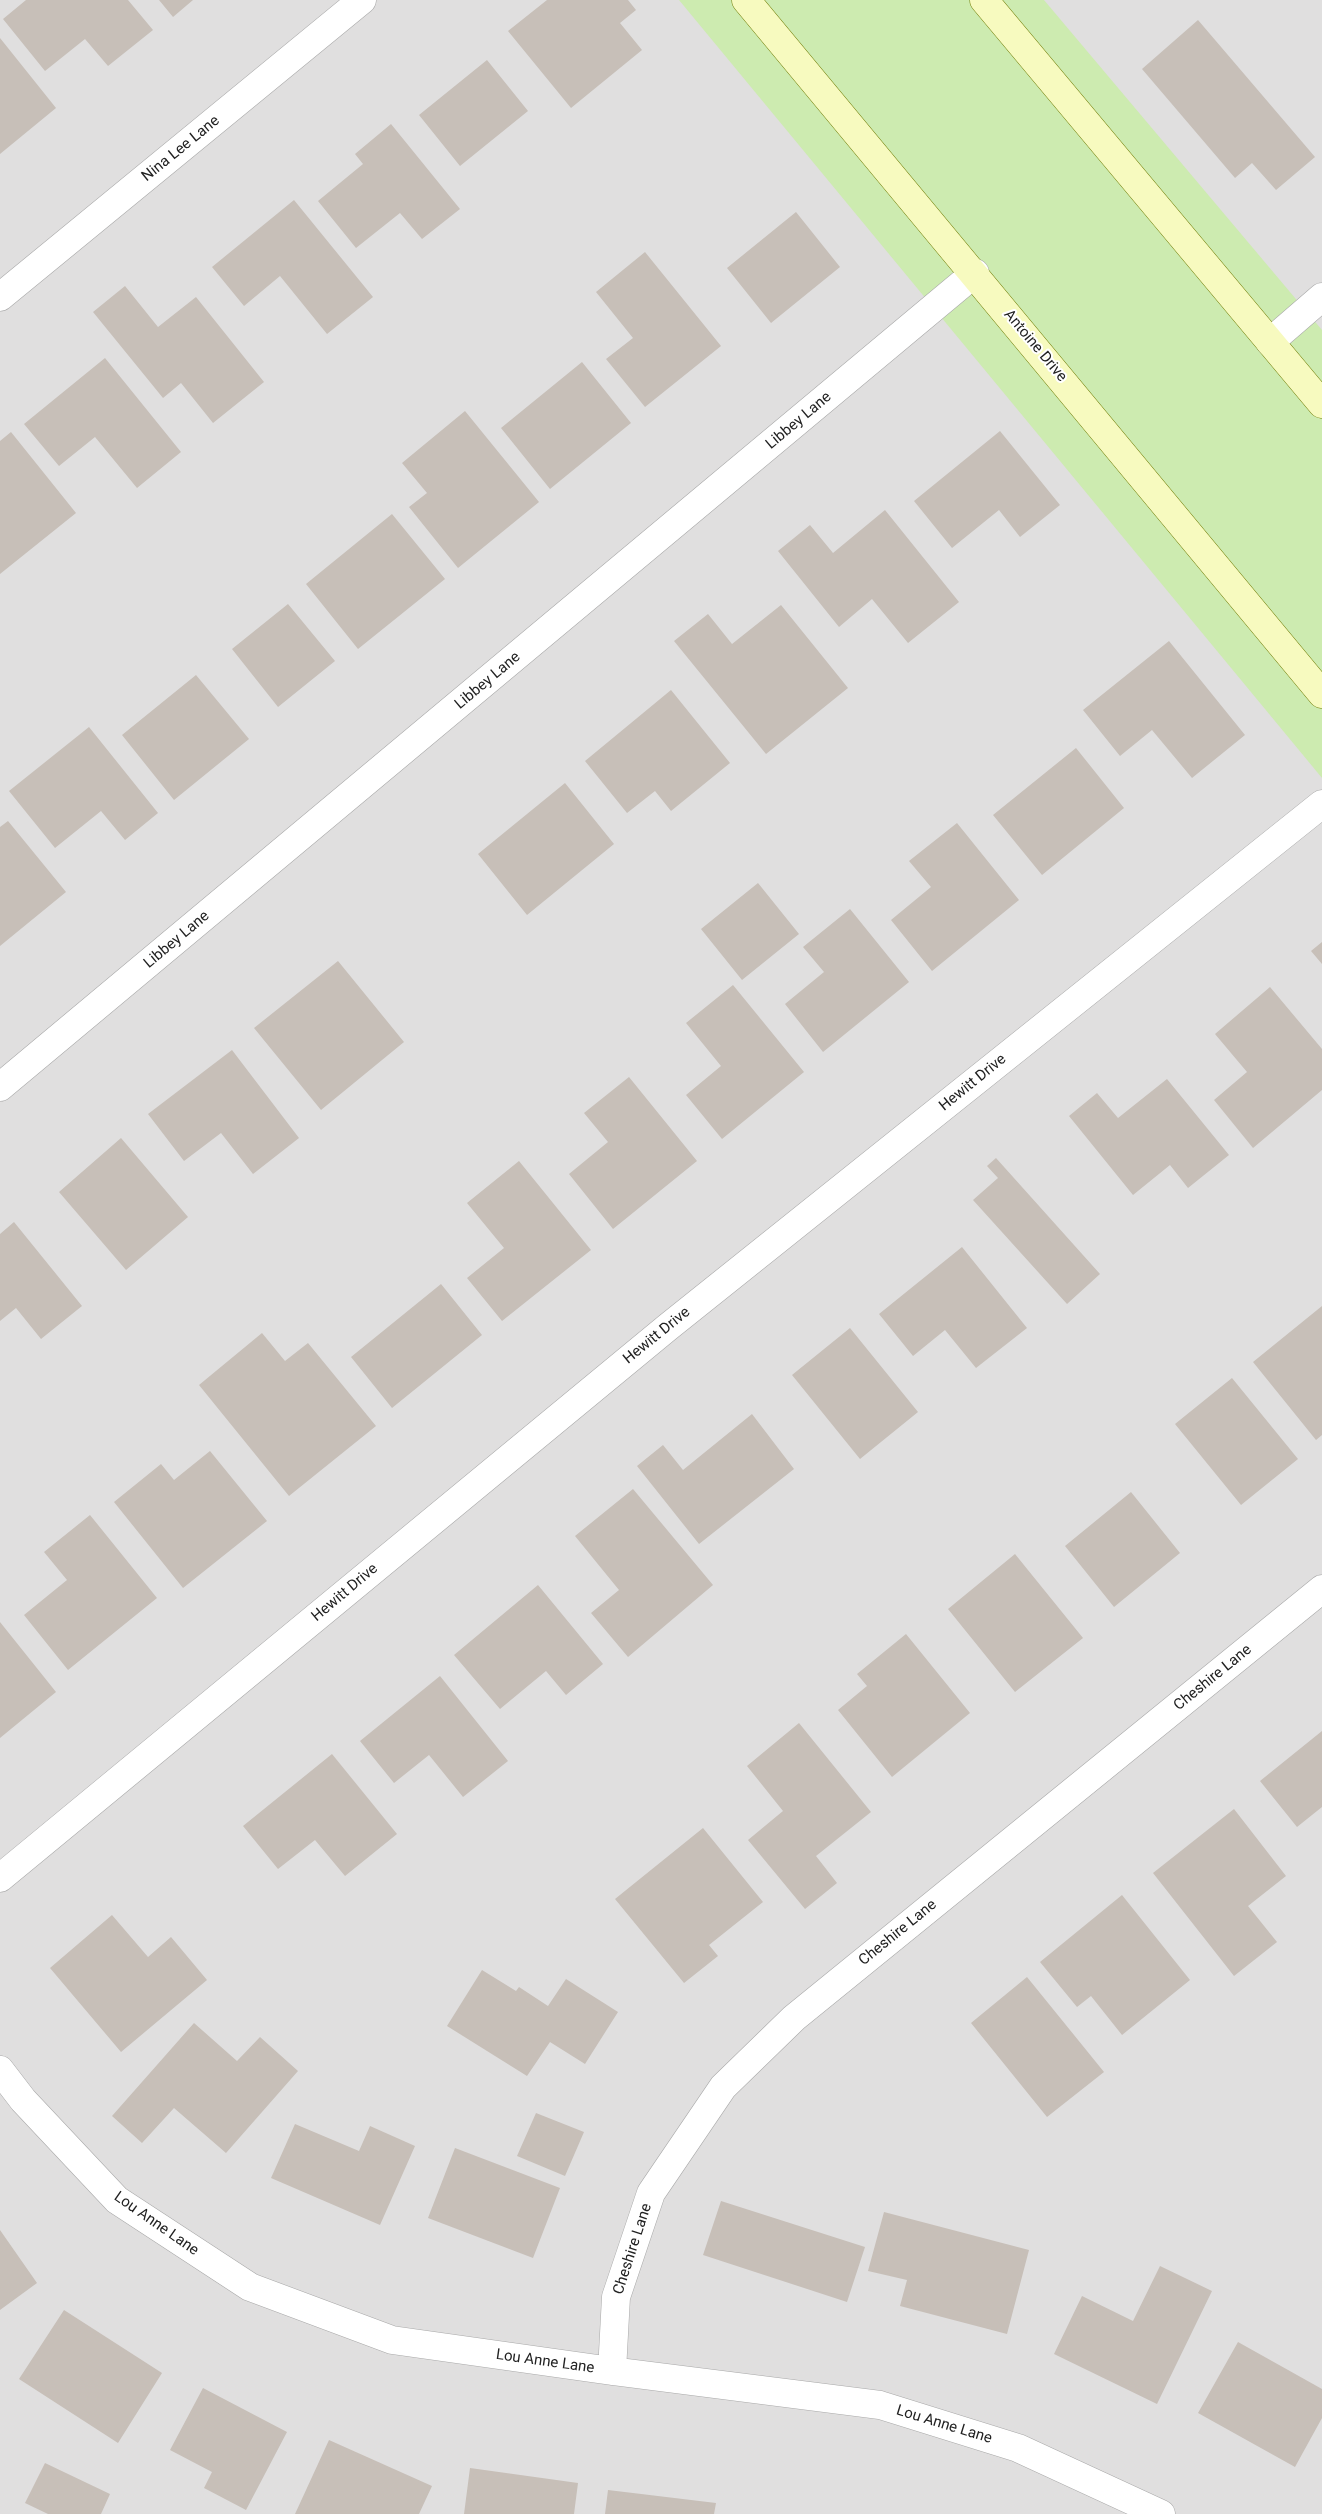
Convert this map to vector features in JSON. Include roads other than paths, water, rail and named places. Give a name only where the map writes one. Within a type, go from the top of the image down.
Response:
[{"type":"main road","name":"Antoine Drive","points":[[746,0],[1322,694]]},
{"type":"main road","points":[[984,0],[1322,404]]},
{"type":"street","name":"Nina Lee Lane","points":[[0,297],[362,0]]},
{"type":"street","name":"Libbey Lane","points":[[0,1087],[975,274]]},
{"type":"street","points":[[1270,342],[1322,297]]},
{"type":"street","name":"Hewitt Drive","points":[[0,1878],[668,1327],[1322,804]]},
{"type":"street","name":"Cheshire Lane","points":[[612,2372],[616,2297],[651,2193],[723,2087],[794,2018],[1322,1589]]},
{"type":"street","name":"Lou Anne Lane","points":[[0,2070],[22,2100],[117,2200],[250,2287],[392,2340],[612,2372],[880,2405],[1018,2448],[1161,2514]]}]
